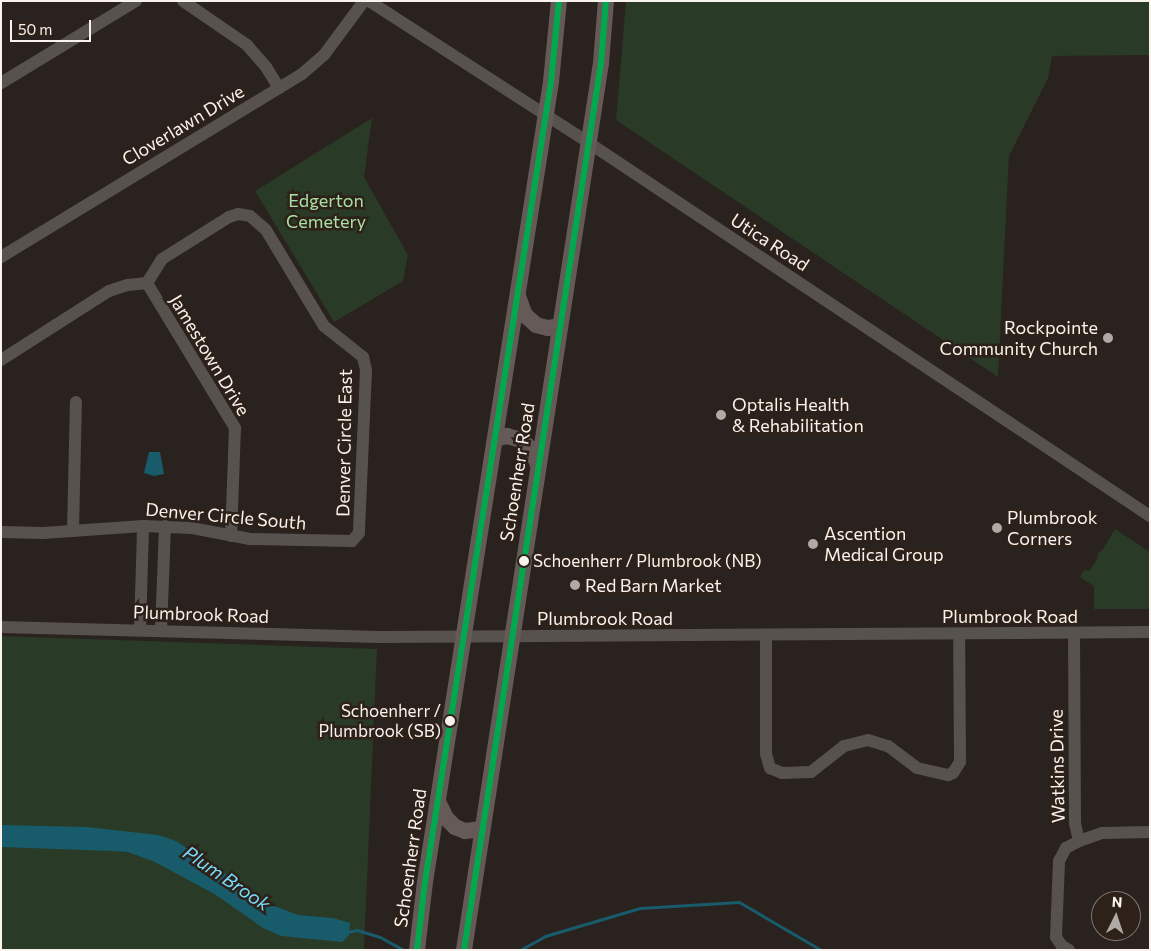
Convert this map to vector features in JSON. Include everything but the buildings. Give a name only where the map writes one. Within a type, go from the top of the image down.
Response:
[{"type":"main road","name":"Schoenherr Road","points":[[417,950],[421,912],[463,636],[551,82],[559,1]]},
{"type":"main road","name":"Schoenherr Road","points":[[464,950],[467,917],[602,63],[606,1]]},
{"type":"main road","points":[[518,294],[522,309],[530,321],[542,328],[560,326]]},
{"type":"main road","points":[[495,439],[507,436],[522,440],[532,450],[538,465]]},
{"type":"main road","points":[[438,802],[446,818],[455,827],[465,831],[481,829]]},
{"type":"street","points":[[1,83],[136,1]]},
{"type":"street","points":[[183,1],[247,45],[266,67],[279,88]]},
{"type":"street","name":"Cloverlawn Drive","points":[[1,258],[302,74],[324,55],[364,1]]},
{"type":"street","name":"Utica Road","points":[[369,1],[589,144],[1150,516]]},
{"type":"street","name":"Denver Circle East","points":[[147,284],[162,259],[229,217],[244,214],[254,219],[266,230],[324,326],[363,357],[366,370],[359,533],[357,538]]},
{"type":"street","points":[[1,360],[110,291],[128,285],[147,284]]},
{"type":"street","name":"Jamestown Drive","points":[[147,284],[235,428],[231,536]]},
{"type":"street","points":[[73,531],[76,402]]},
{"type":"street","points":[[140,630],[143,526]]},
{"type":"street","points":[[161,630],[165,526]]},
{"type":"street","name":"Denver Circle South","points":[[1,532],[73,531],[165,526],[191,528],[250,539],[338,542],[352,541],[357,538]]},
{"type":"street","name":"Plumbrook Road","points":[[1,627],[380,637],[1150,632]]},
{"type":"street","name":"Watkins Drive","points":[[1065,948],[1056,937],[1059,861],[1066,848],[1079,841],[1075,823],[1074,633]]},
{"type":"street","points":[[766,635],[766,754],[770,768],[782,773],[811,772],[844,746],[868,740],[888,746],[917,768],[948,775],[953,773],[960,762],[960,634]]},
{"type":"street","points":[[1079,841],[1102,832],[1150,832]]},
{"type":"green space","points":[[626,1],[1150,1],[1150,55],[1052,56],[1048,78],[1009,156],[998,377],[616,120]]},
{"type":"green space","name":"Edgerton Cemetery","points":[[372,118],[364,177],[408,255],[403,281],[334,322],[255,191]]},
{"type":"green space","points":[[1115,529],[1150,552],[1150,609],[1094,609],[1094,586],[1080,577],[1084,570],[1089,571]]},
{"type":"green space","points":[[1,636],[377,649],[364,950],[1,950]]},
{"type":"water","points":[[149,452],[160,452],[164,474],[154,476],[144,473]]},
{"type":"water","points":[[1,825],[87,827],[158,835],[176,841],[272,905],[298,915],[333,918],[350,923],[349,935],[342,942],[281,936],[263,928],[216,895],[155,862],[128,852],[1,847]]},
{"type":"waterway","name":"Plum Brook","points":[[520,950],[545,936],[640,908],[739,902],[821,950]]},
{"type":"waterway","name":"Plum Brook","points":[[347,932],[357,930],[380,937],[403,950]]},
{"type":"transit line","points":[[417,950],[425,882],[551,82],[559,1]]},
{"type":"transit line","points":[[464,950],[601,63],[606,1]]},
{"type":"place","name":"Rockpointe Community Church","points":[[1108,338]]},
{"type":"place","name":"Optalis Health & Rehabilitation","points":[[721,415]]},
{"type":"place","name":"Plumbrook Corners","points":[[997,528]]},
{"type":"place","name":"Ascention Medical Group","points":[[813,544]]},
{"type":"place","name":"Schoenherr / Plumbrook (NB)","points":[[524,561]]},
{"type":"place","name":"Red Barn Market","points":[[575,585]]},
{"type":"place","name":"Schoenherr / Plumbrook (SB)","points":[[450,721]]}]
